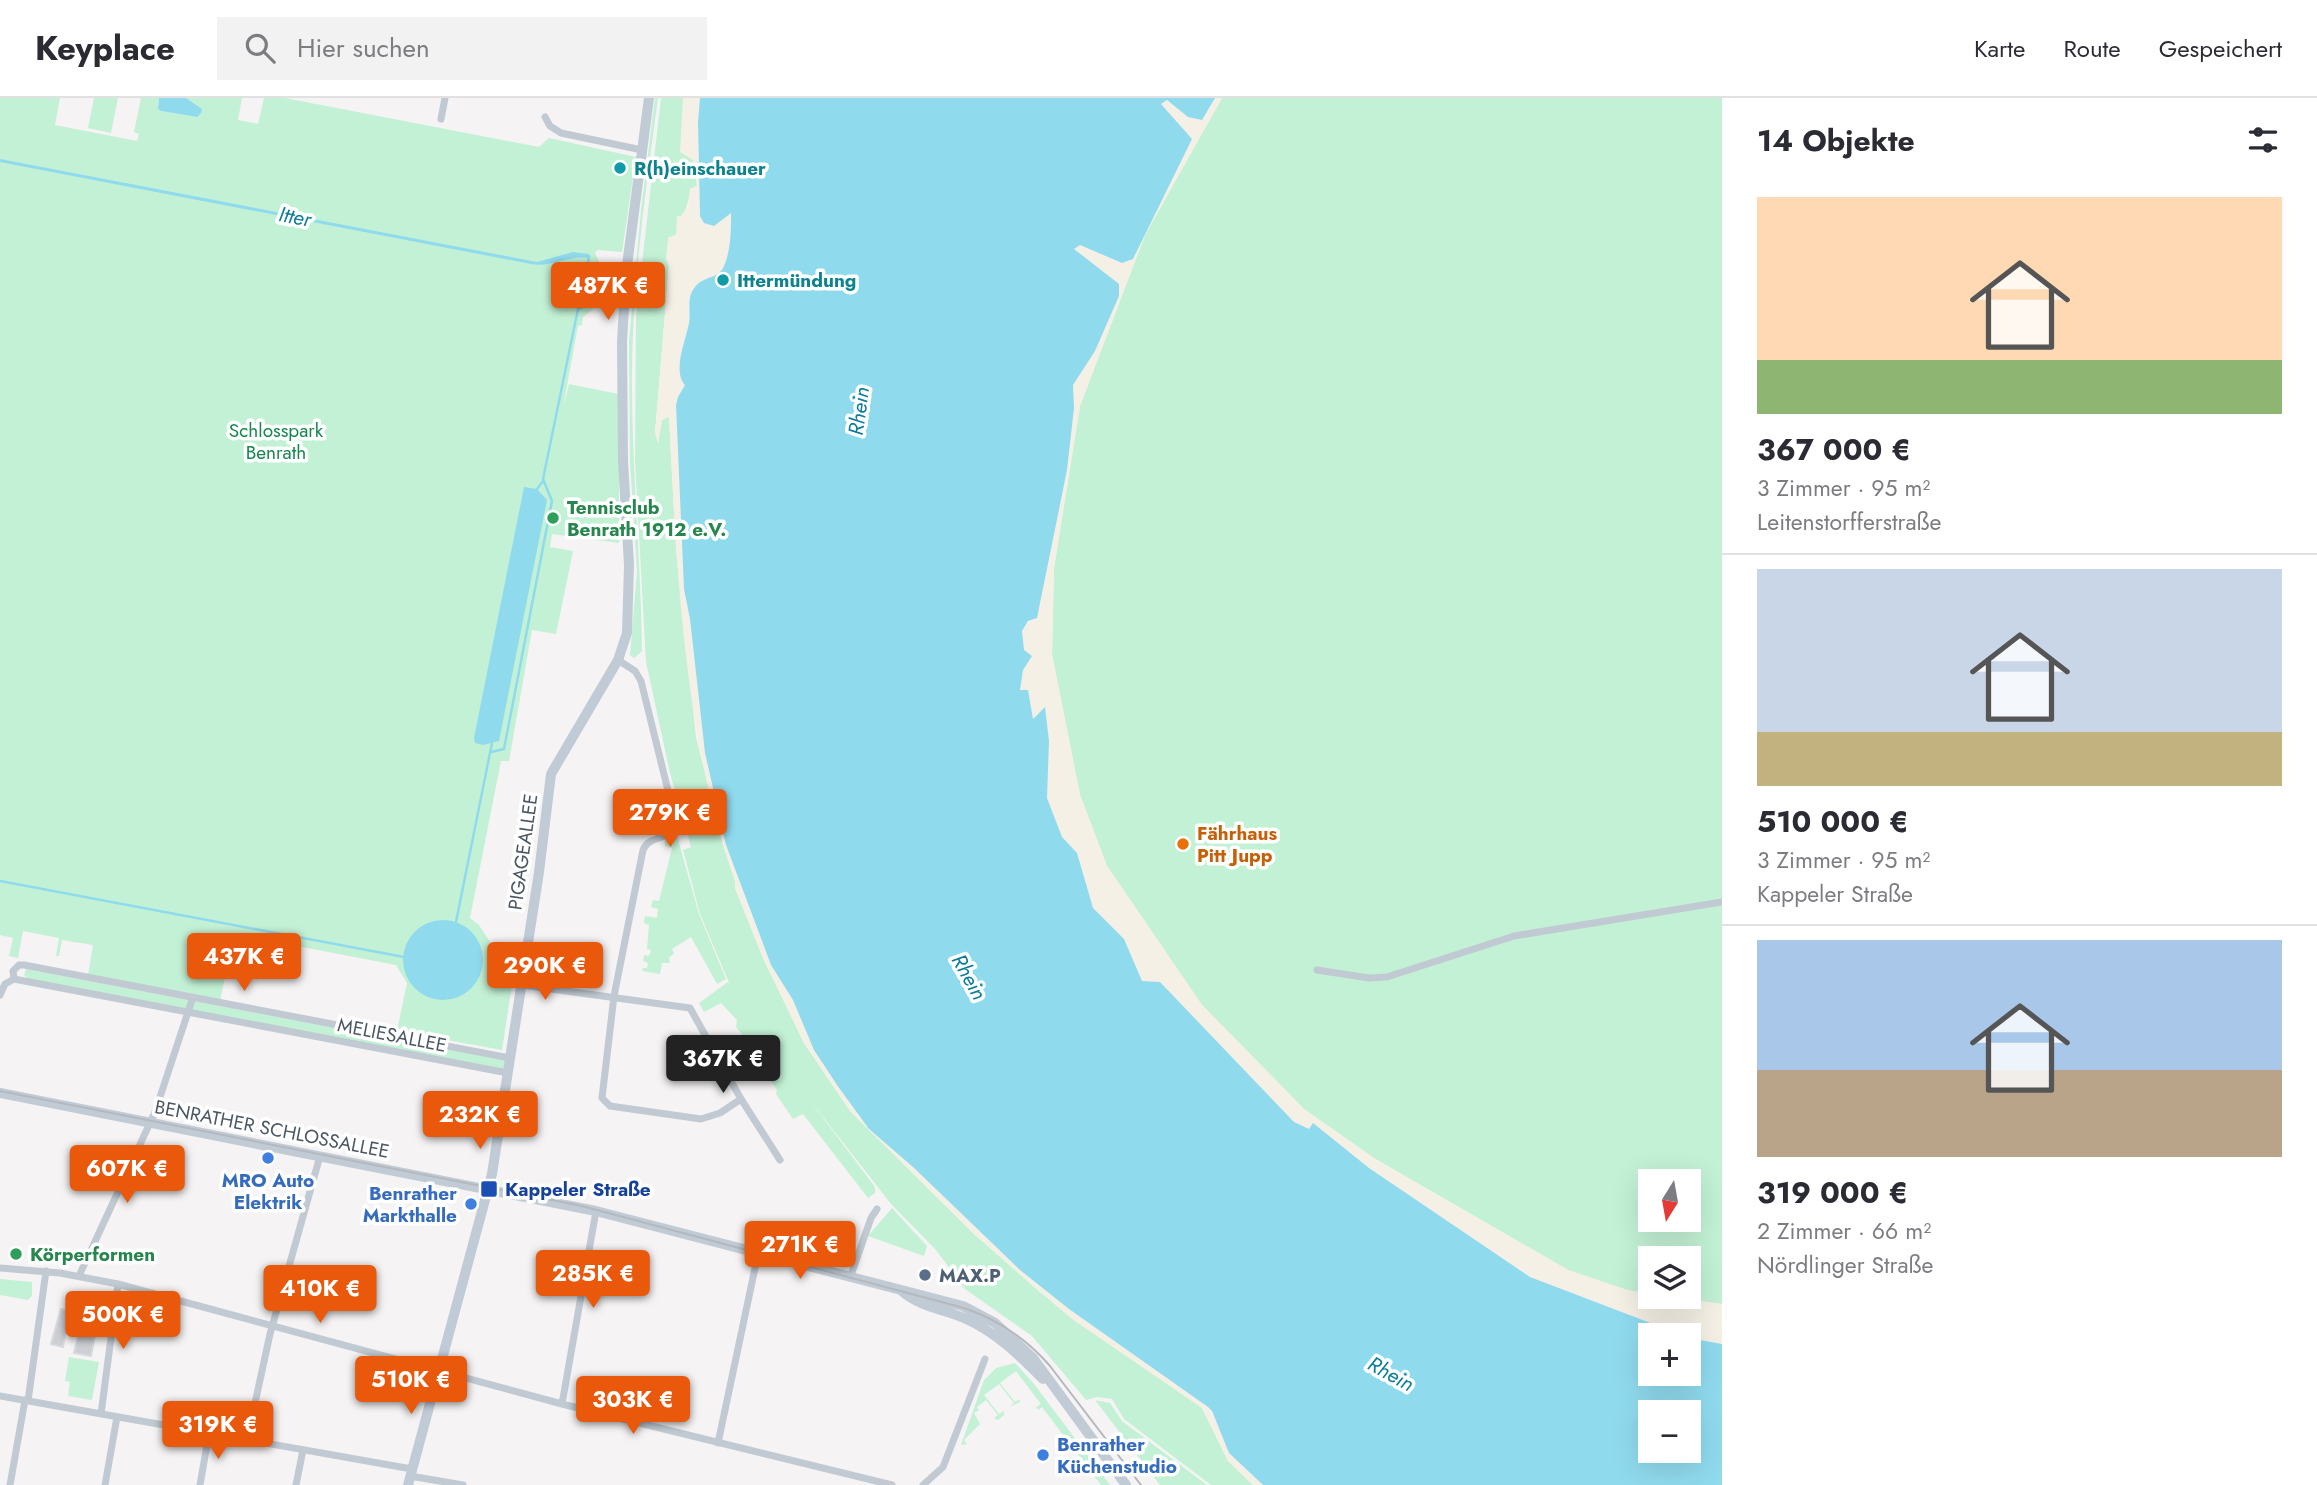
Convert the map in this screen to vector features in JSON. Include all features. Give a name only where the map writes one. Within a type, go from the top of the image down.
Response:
[{"type":"main road","name":"PIGAGEALLEE","points":[[489,1189],[522,985],[551,774],[618,660],[627,633],[629,588],[623,461],[624,316],[626,273],[649,98]]},
{"type":"main road","name":"BENRATHER SCHLOSSALLEE","points":[[0,1093],[596,1211],[903,1292],[914,1292],[963,1306],[996,1323],[1033,1357],[1049,1382]]},
{"type":"main road","points":[[410,1477],[489,1189]]},
{"type":"main road","name":"BENRATHER SCHLOSSALLEE","points":[[903,1292],[909,1298],[964,1318],[989,1332],[1049,1382]]},
{"type":"main road","points":[[1049,1382],[1126,1485]]},
{"type":"street","points":[[441,119],[445,98]]},
{"type":"street","points":[[545,117],[550,126],[561,133],[642,150]]},
{"type":"street","points":[[618,660],[635,671],[640,681],[676,831],[645,844],[614,996],[601,1093],[604,1103],[701,1119],[720,1113],[741,1100]]},
{"type":"street","points":[[1317,970],[1368,978],[1387,977],[1514,936],[1722,902]]},
{"type":"street","name":"MELIESALLEE","points":[[14,979],[13,971],[19,965],[24,965],[510,1058]]},
{"type":"street","name":"MELIESALLEE","points":[[0,995],[5,984],[14,979],[508,1073]]},
{"type":"street","points":[[522,985],[690,1008],[741,1100],[780,1160]]},
{"type":"street","points":[[79,1276],[150,1123],[193,997]]},
{"type":"street","points":[[247,1440],[272,1326],[320,1156]]},
{"type":"street","points":[[850,1278],[871,1218],[877,1209]]},
{"type":"street","points":[[562,1404],[596,1211]]},
{"type":"street","points":[[718,1443],[758,1254]]},
{"type":"street","points":[[0,1268],[46,1271],[118,1284],[562,1404],[892,1485]]},
{"type":"street","points":[[10,1485],[27,1401],[46,1271]]},
{"type":"street","points":[[101,1414],[118,1284]]},
{"type":"street","points":[[925,1484],[943,1467],[985,1359]]},
{"type":"street","points":[[0,1396],[303,1450],[410,1477],[463,1485]]},
{"type":"street","points":[[106,1485],[117,1417]]},
{"type":"street","points":[[200,1485],[209,1433]]},
{"type":"street","points":[[296,1485],[303,1450]]},
{"type":"green space","name":"Schlosspark Benrath","points":[[0,98],[60,98],[55,125],[137,141],[139,134],[134,132],[141,98],[159,98],[158,108],[161,111],[197,117],[201,109],[186,98],[242,98],[238,120],[258,124],[264,98],[285,98],[539,147],[549,138],[636,157],[622,252],[595,252],[605,274],[605,293],[583,317],[582,325],[578,326],[563,408],[569,384],[619,394],[619,543],[552,534],[550,547],[573,551],[556,634],[532,630],[509,761],[501,761],[470,918],[479,925],[490,942],[518,946],[502,1050],[397,1031],[407,983],[396,965],[234,934],[220,1001],[88,975],[93,945],[62,940],[59,956],[56,956],[59,938],[23,931],[18,958],[9,956],[13,938],[0,935]]},
{"type":"green space","points":[[94,98],[118,98],[111,133],[88,128]]},
{"type":"green space","points":[[655,98],[658,98],[641,233],[633,334],[633,439],[642,651],[634,658],[630,655],[637,571],[630,461],[629,341]]},
{"type":"green space","points":[[661,98],[688,98],[697,186],[690,189],[676,235],[668,238],[669,265],[655,433],[662,420],[669,416],[676,550],[696,737],[735,888],[763,958],[804,1043],[850,1111],[974,1234],[1040,1292],[1202,1408],[1228,1461],[1253,1485],[1211,1485],[1124,1419],[1112,1399],[1097,1397],[1086,1400],[1032,1336],[965,1289],[936,1250],[891,1204],[806,1095],[875,1187],[875,1193],[868,1198],[803,1114],[793,1119],[745,1043],[745,1038],[736,1027],[737,1020],[721,1003],[704,1012],[699,1003],[728,982],[730,985],[700,914],[683,850],[691,847],[670,773],[646,662],[635,461],[636,316]]},
{"type":"green space","points":[[1222,98],[1722,98],[1722,1304],[1701,1301],[1701,1246],[1638,1246],[1638,1292],[1568,1270],[1374,1158],[1304,1109],[1202,1005],[1107,866],[1080,795],[1052,654],[1054,568],[1080,406],[1145,235]]},
{"type":"green space","points":[[677,836],[699,914],[726,979],[717,984],[691,937],[672,949],[674,953],[669,958],[670,963],[662,963],[660,974],[642,971],[647,968],[648,963],[643,961],[644,955],[649,956],[651,950],[647,949],[649,925],[644,923],[645,916],[657,918],[658,909],[651,907],[653,900],[659,901],[672,848],[665,846],[665,839]]},
{"type":"green space","points":[[26,969],[506,1062],[504,1069],[28,979],[24,975]]},
{"type":"green space","points":[[892,1208],[927,1246],[924,1256],[868,1236]]},
{"type":"green space","points":[[0,1279],[32,1282],[32,1296],[28,1300],[0,1295]]},
{"type":"green space","points":[[69,1357],[99,1362],[92,1400],[68,1396],[70,1382],[65,1381]]},
{"type":"green space","points":[[1015,1363],[1110,1485],[1101,1485],[1042,1407],[1038,1410],[1036,1407],[1041,1404],[1016,1371],[1000,1383],[1015,1402],[1020,1399],[1020,1402],[1010,1407],[1014,1403],[999,1384],[984,1395],[999,1414],[1004,1411],[1004,1415],[998,1420],[994,1418],[998,1415],[986,1400],[974,1413],[980,1424],[964,1440],[967,1444],[961,1445],[984,1380],[996,1368]]},
{"type":"green space","points":[[1095,1400],[1110,1403],[1122,1421],[1207,1485],[1160,1485]]},
{"type":"sand","points":[[683,98],[700,98],[699,163],[709,226],[731,212],[729,251],[723,269],[689,298],[689,322],[680,374],[685,385],[676,405],[684,589],[690,619],[705,753],[717,812],[745,899],[771,965],[793,1000],[814,1050],[869,1129],[913,1167],[1020,1270],[1069,1309],[1208,1407],[1229,1449],[1263,1485],[1253,1485],[1228,1461],[1202,1408],[1072,1319],[1040,1292],[974,1234],[850,1111],[804,1043],[763,958],[735,888],[704,767],[693,710],[675,535],[669,417],[662,420],[658,444],[655,433],[669,266],[666,259],[668,238],[676,235],[677,216],[681,216],[689,205],[690,189],[697,186],[693,160],[680,152]]},
{"type":"sand","points":[[1215,98],[1222,98],[1145,235],[1080,406],[1054,568],[1052,654],[1080,795],[1107,866],[1202,1005],[1304,1109],[1374,1159],[1568,1270],[1638,1292],[1638,1309],[1701,1309],[1701,1301],[1722,1304],[1722,1344],[1701,1341],[1701,1323],[1651,1323],[1530,1277],[1369,1168],[1313,1124],[1309,1129],[1294,1122],[1160,982],[1142,981],[1124,939],[1093,908],[1077,853],[1062,837],[1047,798],[1049,741],[1045,708],[1033,719],[1028,690],[1020,691],[1023,632],[1031,620],[1037,618],[1067,470],[1073,385],[1095,351],[1118,284],[1073,249],[1080,245],[1122,263],[1133,259],[1191,139],[1161,105],[1166,100],[1188,117],[1202,120]]},
{"type":"water","points":[[159,98],[186,98],[202,109],[201,113],[197,117],[161,111],[158,109]]},
{"type":"water","name":"Rhein","points":[[700,98],[1215,98],[1202,120],[1188,117],[1167,100],[1161,104],[1192,139],[1133,259],[1122,263],[1080,245],[1074,249],[1119,284],[1119,296],[1095,351],[1073,385],[1074,408],[1067,470],[1037,618],[1028,621],[1022,631],[1024,650],[1032,656],[1023,670],[1020,690],[1028,690],[1033,719],[1045,707],[1049,741],[1047,798],[1062,837],[1077,853],[1093,908],[1124,939],[1142,981],[1160,982],[1294,1122],[1309,1129],[1313,1123],[1369,1168],[1530,1277],[1651,1323],[1638,1323],[1638,1386],[1701,1386],[1701,1340],[1722,1344],[1722,1485],[1263,1485],[1229,1453],[1208,1407],[1069,1309],[1020,1270],[913,1167],[869,1129],[814,1050],[793,1000],[771,965],[726,845],[705,753],[690,619],[684,589],[676,405],[685,385],[681,379],[680,364],[689,323],[692,291],[698,283],[718,273],[724,266],[731,233],[731,213],[714,226],[704,223],[700,216]]},
{"type":"water","name":"Itter","points":[[0,159],[537,262],[573,252],[589,254],[588,258],[531,264],[0,162]]},
{"type":"water","points":[[524,487],[537,489],[547,500],[499,741],[483,745],[475,743],[474,738]]},
{"type":"water","points":[[443,920],[458,923],[471,932],[480,945],[483,960],[480,975],[471,988],[458,997],[443,1000],[428,997],[415,988],[406,975],[403,960],[406,945],[415,932],[428,923]]},
{"type":"building","points":[[61,1309],[96,1317],[91,1356],[74,1353],[79,1332],[66,1330],[63,1347],[51,1344]]},
{"type":"waterway","points":[[491,752],[504,749],[552,501],[543,479],[578,309],[592,301],[598,289],[597,276],[588,263],[589,256]]},
{"type":"waterway","points":[[537,489],[543,481]]},
{"type":"waterway","points":[[456,922],[492,743]]},
{"type":"waterway","points":[[0,881],[404,957]]},
{"type":"tram line","points":[[0,1091],[582,1206],[964,1308],[1011,1331],[1041,1356],[1141,1485]]},
{"type":"place","name":"R(h)einschauer","points":[[620,168]]},
{"type":"place","name":"Ittermündung","points":[[723,280]]},
{"type":"place","name":"Tennisclub Benrath 1912 e.V.","points":[[553,518]]},
{"type":"place","name":"Fährhaus Pitt Jupp","points":[[1183,844]]},
{"type":"place","name":"MRO Auto Elektrik","points":[[268,1158]]},
{"type":"place","name":"Kappeler Straße","points":[[489,1189]]},
{"type":"place","name":"Benrather Markthalle","points":[[471,1204]]},
{"type":"place","name":"Körperformen","points":[[16,1254]]},
{"type":"place","name":"MAX.P","points":[[925,1275]]},
{"type":"place","name":"Benrather Küchenstudio","points":[[1043,1455]]}]
